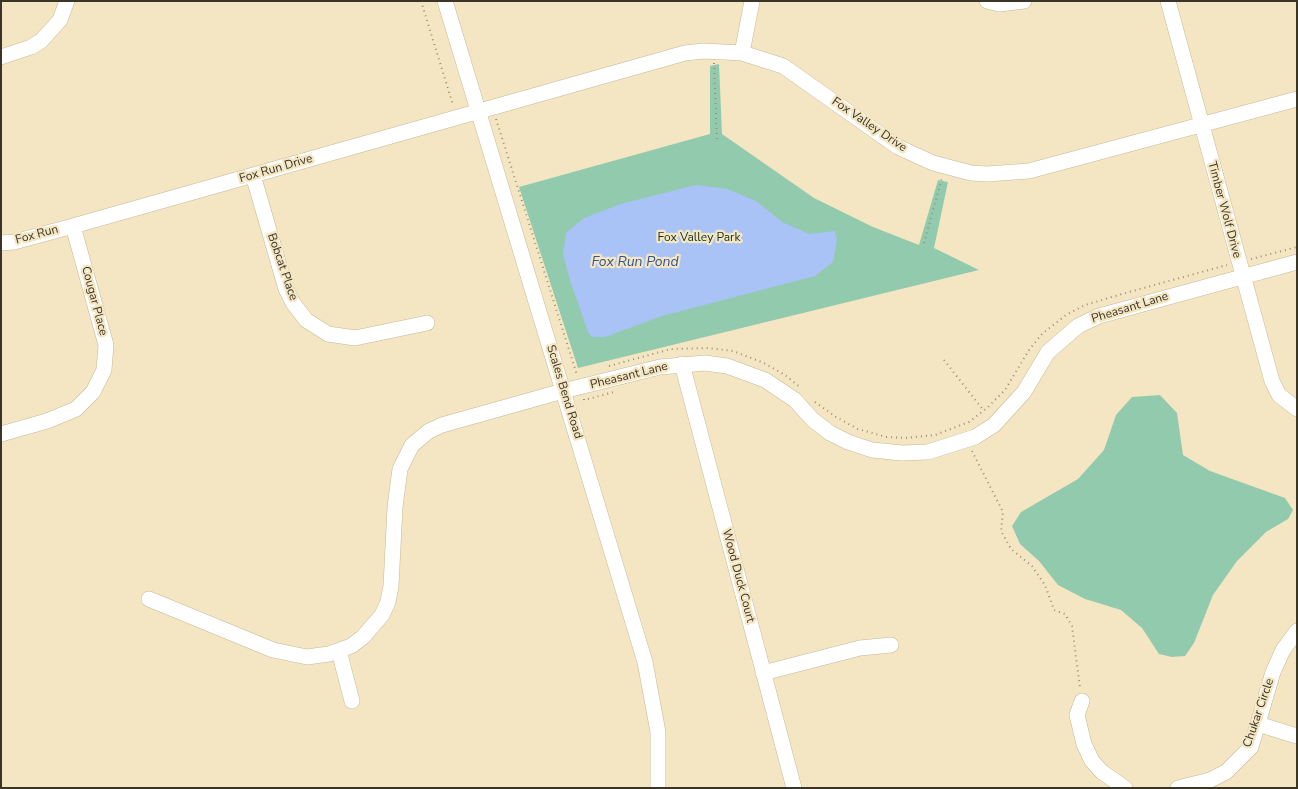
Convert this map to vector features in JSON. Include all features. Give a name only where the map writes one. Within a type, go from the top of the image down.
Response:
[{"type":"street","points":[[1,57],[31,47],[46,36],[60,20],[67,1]]},
{"type":"street","name":"Scales Bend Road","points":[[445,1],[486,118],[563,391],[645,662],[658,732],[658,788]]},
{"type":"street","points":[[742,52],[752,1]]},
{"type":"street","points":[[987,1],[1000,4],[1024,1]]},
{"type":"street","name":"Timber Wolf Drive","points":[[1168,1],[1272,381],[1279,395],[1297,409]]},
{"type":"street","name":"Fox Valley Drive","points":[[486,118],[685,53],[714,59],[742,52],[768,60],[795,74],[898,147],[933,163],[971,173],[1004,174],[1029,171],[1297,99]]},
{"type":"street","name":"Fox Run Drive","points":[[73,226],[253,175],[486,118]]},
{"type":"street","name":"Bobcat Place","points":[[253,175],[286,289],[293,303],[306,320],[328,334],[355,338],[427,323]]},
{"type":"street","name":"Fox Run","points":[[1,244],[73,226]]},
{"type":"street","name":"Cougar Place","points":[[1,434],[62,416],[76,409],[93,392],[104,370],[106,359],[104,338],[73,226]]},
{"type":"street","name":"Pheasant Lane","points":[[149,599],[273,650],[293,656],[319,657],[339,651],[363,637],[375,625],[388,602],[393,570],[396,486],[400,469],[412,445],[429,431],[442,425],[563,391],[660,367],[704,363],[727,366],[765,380],[794,400],[830,434],[848,442],[872,450],[902,453],[928,452],[975,437],[994,424],[1024,392],[1048,352],[1078,326],[1099,316],[1241,270],[1297,262]]},
{"type":"street","name":"Wood Duck Court","points":[[682,364],[794,788]]},
{"type":"street","name":"Chukar Circle","points":[[1178,788],[1210,780],[1226,772],[1251,746],[1273,672],[1283,650],[1297,631]]},
{"type":"street","points":[[764,673],[860,648],[891,645]]},
{"type":"street","points":[[339,651],[352,701]]},
{"type":"street","points":[[1082,701],[1077,715],[1084,744],[1092,761],[1102,772],[1126,788]]},
{"type":"street","points":[[1258,724],[1297,736]]},
{"type":"path","points":[[714,59],[717,141]]},
{"type":"path","points":[[924,243],[940,178],[950,180]]},
{"type":"path","points":[[810,397],[836,417],[858,429],[886,437],[934,436],[969,422],[984,411],[1005,390],[1029,350],[1042,334],[1066,315],[1085,305],[1122,294],[1241,270],[1297,247]]},
{"type":"path","points":[[606,367],[671,349],[708,348],[733,351],[764,363],[785,375],[804,390]]},
{"type":"path","points":[[944,360],[984,411]]},
{"type":"path","points":[[577,375],[584,373]]},
{"type":"path","points":[[584,400],[620,391]]},
{"type":"path","points":[[966,454],[977,448]]},
{"type":"path","points":[[972,451],[1003,512],[1001,531],[1012,549],[1032,566],[1040,578],[1054,610],[1065,614],[1072,626],[1082,701]]},
{"type":"green space","name":"Fox Valley Park","points":[[719,64],[722,134],[814,198],[873,227],[919,245],[938,180],[948,182],[934,248],[979,270],[578,368],[519,187],[710,134],[710,66]]},
{"type":"green space","points":[[1160,395],[1177,413],[1183,455],[1210,471],[1285,498],[1293,510],[1288,519],[1266,532],[1237,561],[1213,595],[1194,643],[1185,656],[1172,657],[1159,654],[1142,628],[1121,610],[1085,599],[1058,585],[1039,561],[1020,544],[1012,526],[1021,512],[1078,479],[1104,450],[1116,415],[1132,397]]},
{"type":"water","name":"Fox Run Pond","points":[[696,185],[727,189],[756,201],[782,222],[809,234],[835,231],[837,240],[833,262],[815,276],[662,316],[605,337],[592,337],[588,332],[563,254],[566,233],[584,218],[621,204]]}]
